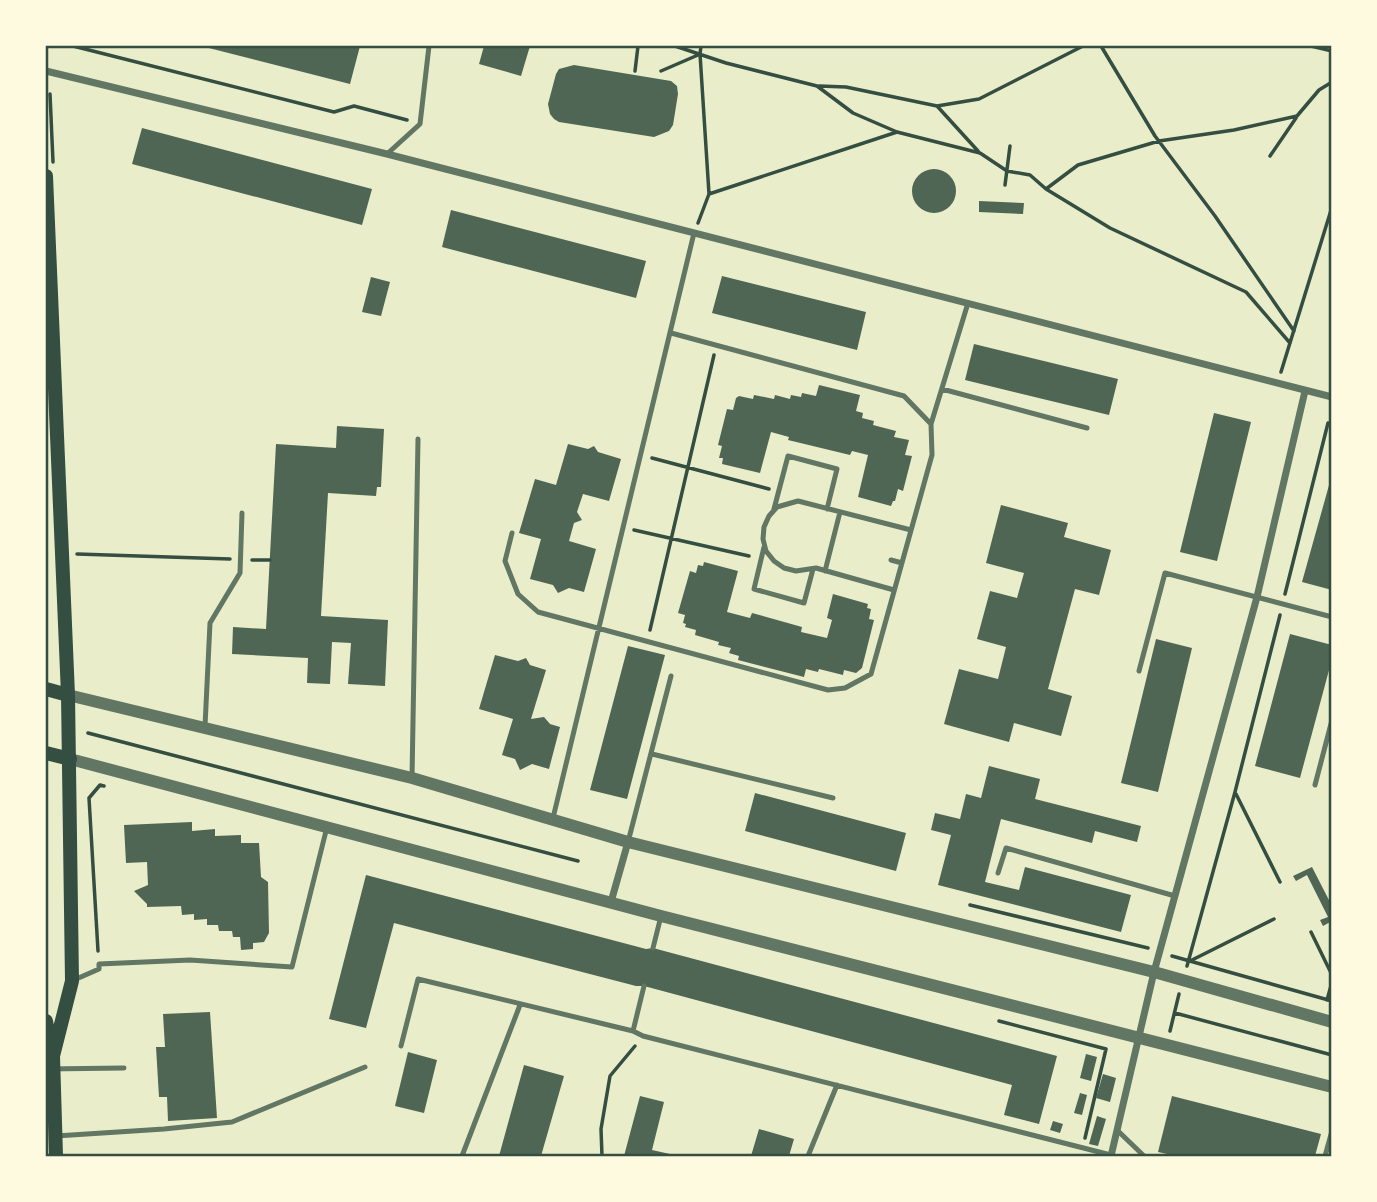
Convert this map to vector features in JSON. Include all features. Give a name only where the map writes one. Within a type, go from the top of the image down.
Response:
[{"type":"main road","points":[[49,170],[70,759],[72,981],[51,1065]]},
{"type":"main road","points":[[46,689],[68,695]]},
{"type":"main road","points":[[46,753],[70,759]]},
{"type":"main road","points":[[46,1021],[57,1157]]},
{"type":"street","points":[[46,71],[387,155],[1332,397]]},
{"type":"street","points":[[1111,1156],[1154,972],[1257,597],[1305,391]]},
{"type":"street","points":[[68,695],[412,778],[628,842],[1154,972],[1332,1022]]},
{"type":"street","points":[[70,759],[661,916],[1332,1087]]},
{"type":"street","points":[[611,902],[628,842]]},
{"type":"lane","points":[[387,155],[420,124],[429,46]]},
{"type":"lane","points":[[552,821],[694,233]]},
{"type":"lane","points":[[512,533],[505,561],[518,594],[538,612],[828,690],[845,688],[871,674],[932,455],[931,424],[968,303]]},
{"type":"lane","points":[[671,332],[904,396],[931,424]]},
{"type":"lane","points":[[942,389],[1087,428]]},
{"type":"lane","points":[[412,778],[418,439]]},
{"type":"lane","points":[[813,569],[804,603],[754,589],[764,544],[764,527],[774,511],[788,456],[837,469],[827,509]]},
{"type":"lane","points":[[774,511],[787,502],[798,501],[911,530]]},
{"type":"lane","points":[[825,571],[840,512]]},
{"type":"lane","points":[[205,729],[210,623],[240,573],[242,513]]},
{"type":"lane","points":[[764,544],[774,561],[784,568],[796,571],[825,571],[894,590]]},
{"type":"lane","points":[[891,560],[902,563]]},
{"type":"lane","points":[[1139,671],[1165,573],[1332,617]]},
{"type":"lane","points":[[628,842],[671,676]]},
{"type":"lane","points":[[1315,785],[1332,720]]},
{"type":"lane","points":[[652,754],[833,798]]},
{"type":"lane","points":[[72,981],[99,970],[99,964],[190,960],[292,967],[327,827]]},
{"type":"lane","points":[[998,873],[1006,848],[1175,896]]},
{"type":"lane","points":[[653,948],[661,916]]},
{"type":"lane","points":[[401,1046],[418,979],[633,1031],[643,1036],[1111,1156]]},
{"type":"lane","points":[[633,1031],[644,986]]},
{"type":"lane","points":[[462,1157],[520,1004]]},
{"type":"lane","points":[[51,1065],[124,1068]]},
{"type":"lane","points":[[56,1136],[232,1122],[365,1068]]},
{"type":"lane","points":[[808,1157],[837,1085]]},
{"type":"lane","points":[[1117,1130],[1144,1157]]},
{"type":"lane","points":[[1325,1157],[1332,1131]]},
{"type":"path","points":[[73,46],[334,112],[354,106],[420,124]]},
{"type":"path","points":[[635,71],[638,46]]},
{"type":"path","points":[[674,46],[817,86],[846,87],[937,106],[979,99],[1083,46]]},
{"type":"path","points":[[694,233],[709,194],[701,46]]},
{"type":"path","points":[[1101,46],[1159,141],[1215,216],[1294,331]]},
{"type":"path","points":[[1311,46],[1332,51]]},
{"type":"path","points":[[661,71],[700,54]]},
{"type":"path","points":[[1270,156],[1297,116],[1319,90],[1332,82]]},
{"type":"path","points":[[817,86],[853,113],[897,132],[980,153]]},
{"type":"path","points":[[49,170],[50,94]]},
{"type":"path","points":[[937,106],[980,153],[1007,171],[1030,175],[1046,189],[1110,228],[1246,292],[1290,343]]},
{"type":"path","points":[[1046,189],[1078,165],[1159,141],[1234,130],[1297,116]]},
{"type":"path","points":[[709,194],[897,132]]},
{"type":"path","points":[[1005,185],[1010,146]]},
{"type":"path","points":[[1278,384],[1332,207]]},
{"type":"path","points":[[647,643],[717,345]]},
{"type":"path","points":[[1166,1044],[1235,792],[1328,423],[1332,424]]},
{"type":"path","points":[[647,457],[770,489],[767,500]]},
{"type":"path","points":[[632,529],[753,557]]},
{"type":"path","points":[[71,554],[270,560]]},
{"type":"path","points":[[88,733],[579,862]]},
{"type":"path","points":[[89,798],[100,785],[113,789]]},
{"type":"path","points":[[87,790],[99,970]]},
{"type":"path","points":[[1235,792],[1280,882]]},
{"type":"path","points":[[970,905],[1160,951],[1188,962],[1329,1000],[1332,982]]},
{"type":"path","points":[[1188,962],[1273,919]]},
{"type":"path","points":[[1311,932],[1332,975]]},
{"type":"path","points":[[1175,1013],[1332,1055]]},
{"type":"path","points":[[987,1017],[1106,1049],[1083,1147]]},
{"type":"path","points":[[602,1157],[601,1129],[610,1076],[643,1036]]},
{"type":"building","points":[[201,46],[360,46],[350,84]]},
{"type":"building","points":[[484,46],[530,46],[521,76],[479,64]]},
{"type":"building","points":[[574,65],[671,81],[677,86],[678,94],[673,125],[669,131],[654,137],[554,119],[548,104],[556,74],[559,69]]},
{"type":"building","points":[[142,128],[372,189],[362,225],[132,164]]},
{"type":"building","points":[[934,169],[950,175],[956,191],[950,207],[934,213],[918,207],[912,191],[918,175]]},
{"type":"building","points":[[979,201],[1024,203],[1023,214],[979,212]]},
{"type":"building","points":[[451,210],[646,261],[636,298],[442,247]]},
{"type":"building","points":[[722,276],[866,312],[857,350],[712,313]]},
{"type":"building","points":[[371,277],[390,282],[381,316],[362,312]]},
{"type":"building","points":[[974,344],[1118,379],[1109,415],[965,380]]},
{"type":"building","points":[[819,385],[860,395],[856,411],[863,413],[862,418],[874,421],[873,425],[896,431],[894,437],[909,440],[905,455],[912,456],[903,491],[898,489],[891,506],[858,497],[868,455],[852,451],[850,455],[788,440],[789,437],[771,432],[760,473],[722,464],[723,458],[719,458],[722,446],[718,445],[727,409],[733,410],[736,398],[739,396],[753,399],[754,395],[774,399],[775,395],[790,399],[791,395],[801,397],[802,393],[816,396]]},
{"type":"building","points":[[1214,413],[1251,422],[1217,561],[1180,552]]},
{"type":"building","points":[[337,426],[384,429],[381,487],[377,487],[376,496],[328,493],[321,616],[388,620],[385,686],[348,684],[351,643],[332,642],[330,684],[307,683],[308,658],[232,654],[233,627],[266,629],[276,444],[336,448]]},
{"type":"building","points":[[568,444],[588,449],[594,446],[598,452],[621,459],[609,501],[583,494],[577,512],[582,520],[574,523],[569,541],[596,549],[584,592],[569,588],[558,593],[553,585],[530,579],[541,539],[519,533],[535,479],[556,485]]},
{"type":"building","points":[[1332,478],[1332,590],[1302,582]]},
{"type":"building","points":[[1001,505],[1068,523],[1064,537],[1111,550],[1099,595],[1075,589],[1048,689],[1072,696],[1061,736],[1014,723],[1009,742],[944,724],[959,669],[998,679],[1006,647],[977,639],[990,591],[1017,598],[1024,573],[986,563]]},
{"type":"building","points":[[704,562],[738,571],[727,612],[750,618],[752,613],[802,627],[801,632],[827,638],[832,620],[827,618],[833,594],[868,604],[867,608],[871,609],[869,619],[874,620],[862,668],[856,673],[844,670],[843,675],[806,669],[804,677],[738,660],[739,656],[729,653],[731,648],[695,635],[696,630],[685,627],[686,624],[683,623],[685,615],[678,613],[690,571],[696,573],[698,565],[703,566]]},
{"type":"building","points":[[1290,634],[1332,645],[1332,659],[1300,778],[1255,766]]},
{"type":"building","points":[[1156,639],[1192,648],[1158,792],[1121,783]]},
{"type":"building","points":[[628,646],[665,655],[627,799],[590,790]]},
{"type":"building","points":[[495,655],[518,661],[526,658],[530,665],[546,670],[531,719],[544,717],[550,724],[560,727],[549,769],[532,764],[520,770],[515,759],[502,755],[513,719],[479,709]]},
{"type":"building","points":[[989,766],[1040,779],[1035,799],[1141,826],[1137,842],[1095,831],[1092,843],[1001,819],[985,882],[1019,890],[1025,867],[1131,895],[1121,932],[938,885],[951,835],[931,830],[935,813],[960,819],[966,794],[981,798]]},
{"type":"building","points":[[755,793],[906,833],[896,871],[745,831]]},
{"type":"building","points":[[192,822],[192,831],[215,829],[215,836],[241,835],[241,843],[259,843],[261,877],[268,882],[269,933],[264,942],[253,943],[253,949],[241,950],[240,937],[233,937],[232,931],[219,931],[218,925],[207,925],[207,919],[194,920],[194,914],[182,915],[181,906],[147,907],[134,891],[148,885],[147,862],[126,863],[124,825]]},
{"type":"building","points":[[1312,867],[1332,906],[1332,921],[1323,926],[1320,920],[1328,917],[1307,875],[1296,881],[1293,876]]},
{"type":"building","points":[[366,875],[646,949],[653,948],[1057,1056],[1039,1124],[1004,1115],[1012,1085],[644,986],[394,923],[366,1028],[329,1019]]},
{"type":"building","points":[[210,1012],[217,1118],[168,1121],[167,1097],[159,1097],[156,1047],[165,1047],[163,1014]]},
{"type":"building","points":[[408,1052],[437,1060],[424,1113],[395,1106]]},
{"type":"building","points":[[1086,1054],[1097,1057],[1091,1081],[1080,1078]]},
{"type":"building","points":[[524,1065],[564,1076],[541,1156],[499,1156]]},
{"type":"building","points":[[1103,1074],[1116,1078],[1110,1102],[1096,1098]]},
{"type":"building","points":[[1080,1093],[1087,1095],[1082,1115],[1074,1113]]},
{"type":"building","points":[[640,1096],[664,1102],[652,1150],[670,1154],[669,1156],[624,1156]]},
{"type":"building","points":[[1172,1096],[1321,1134],[1315,1156],[1176,1156],[1158,1152]]},
{"type":"building","points":[[1097,1116],[1106,1119],[1098,1146],[1089,1144]]},
{"type":"building","points":[[1053,1121],[1063,1124],[1060,1133],[1050,1130]]},
{"type":"building","points":[[759,1129],[794,1139],[789,1156],[751,1156]]}]
